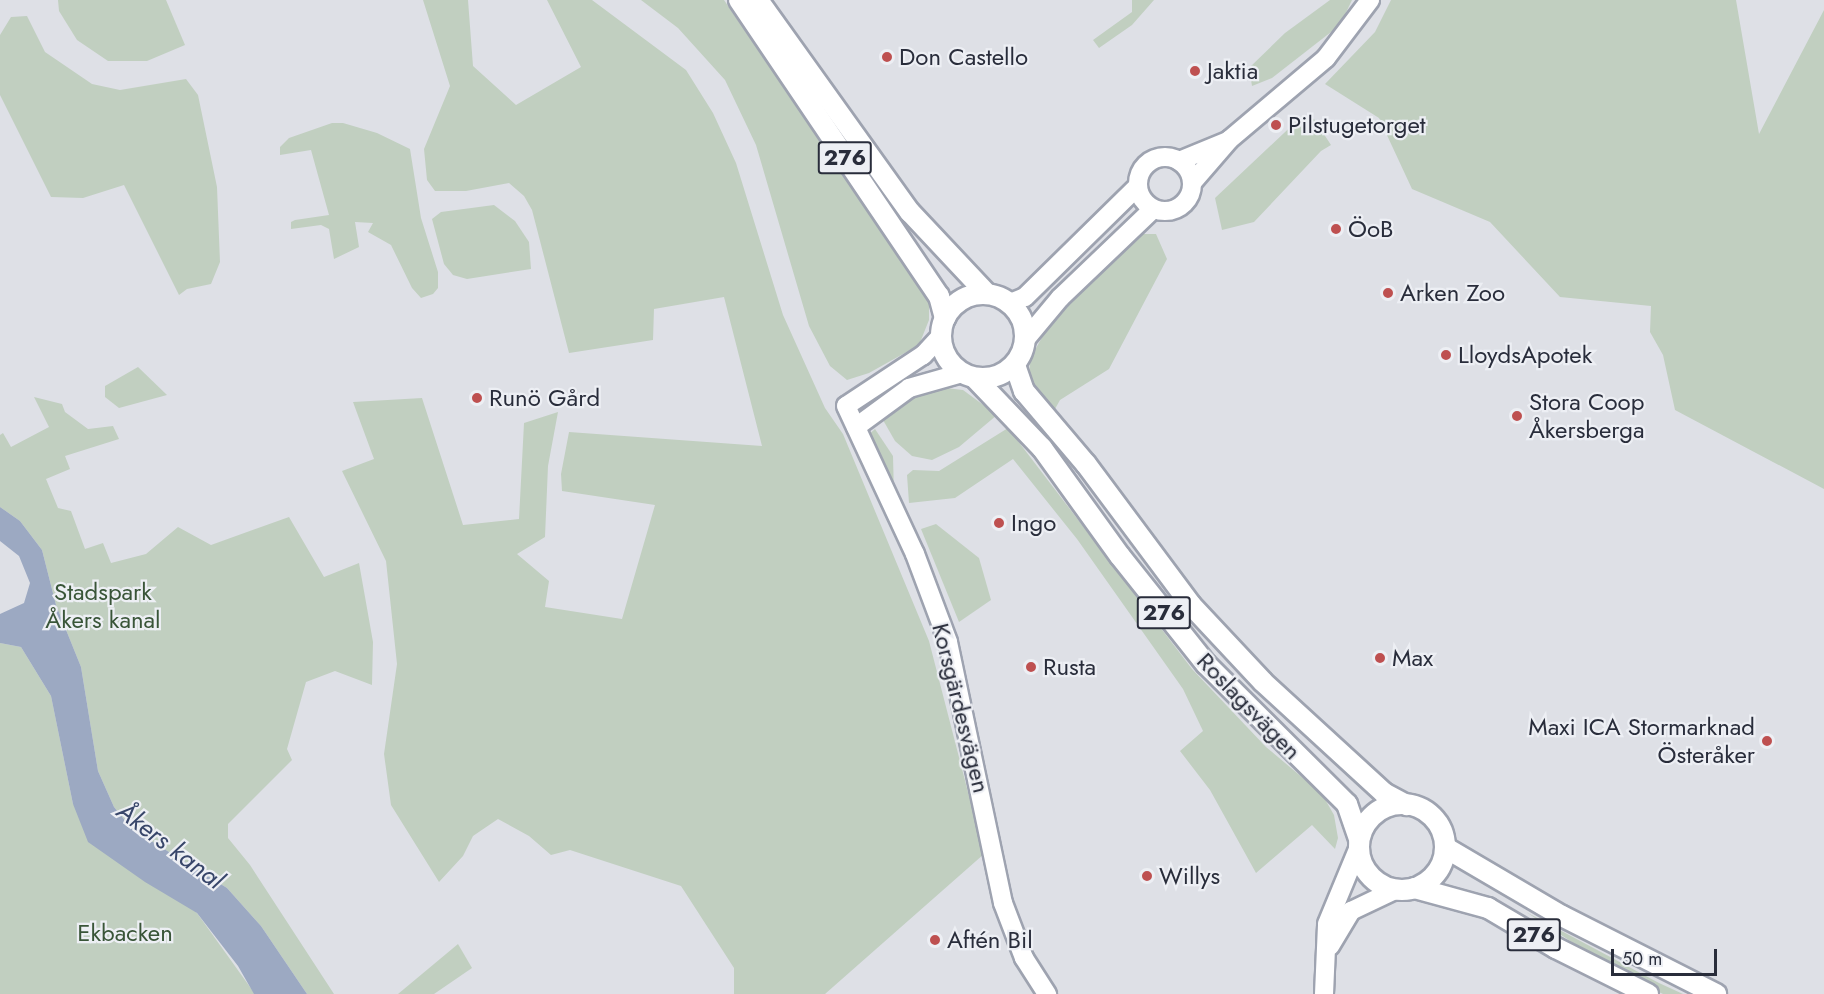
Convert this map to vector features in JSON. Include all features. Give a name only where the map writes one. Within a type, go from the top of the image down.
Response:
[{"type":"main road","name":"276","points":[[739,0],[935,289],[945,318]]},
{"type":"main road","name":"276","points":[[758,0],[910,212],[987,294],[1010,303]]},
{"type":"main road","points":[[940,337],[945,318],[960,302],[987,294]]},
{"type":"main road","points":[[969,375],[997,376],[1015,365],[1025,340],[1022,320],[1010,303]]},
{"type":"main road","name":"276","points":[[940,337],[952,365],[969,375]]},
{"type":"main road","name":"Roslagsvägen","points":[[1015,365],[1024,392],[1086,464],[1191,605],[1289,706],[1384,793],[1407,805]]},
{"type":"main road","name":"Roslagsvägen","points":[[969,375],[1042,448],[1126,564],[1206,664],[1347,804],[1359,844]]},
{"type":"main road","points":[[1407,805],[1432,817],[1446,848],[1439,870],[1415,888],[1395,890],[1369,876],[1359,844],[1372,815],[1389,806],[1407,805]]},
{"type":"main road","name":"276","points":[[1446,848],[1562,916],[1716,994]]},
{"type":"main road","name":"276","points":[[1415,888],[1488,908],[1556,948],[1648,994]]},
{"type":"street","points":[[1137,187],[1142,200],[1153,208],[1178,208],[1189,197],[1192,183],[1229,140],[1326,58],[1370,0]]},
{"type":"street","points":[[1010,303],[1034,290],[1137,187],[1145,165],[1157,158],[1179,161],[1229,140]]},
{"type":"street","points":[[1179,161],[1192,183]]},
{"type":"street","points":[[1025,340],[1060,298],[1153,208]]},
{"type":"street","name":"Korsgärdesvägen","points":[[940,337],[923,355],[846,406],[915,554],[948,642],[1003,903],[1024,958],[1047,994]]},
{"type":"street","points":[[856,427],[909,388],[969,375]]},
{"type":"street","points":[[1324,994],[1327,924],[1359,844]]},
{"type":"street","points":[[1325,959],[1336,931],[1351,911],[1395,890]]},
{"type":"green space","points":[[58,0],[166,0],[185,45],[147,61],[108,61],[77,40],[59,11]]},
{"type":"green space","points":[[423,0],[468,0],[473,66],[516,105],[581,67],[547,0],[592,0],[686,70],[713,113],[736,163],[783,315],[825,408],[843,434],[929,641],[984,854],[825,994],[734,994],[734,968],[681,886],[570,850],[551,855],[529,836],[498,819],[473,836],[463,856],[439,882],[391,805],[384,754],[397,664],[386,561],[342,471],[374,459],[353,402],[422,398],[463,525],[519,519],[524,423],[558,412],[548,466],[545,537],[517,554],[549,581],[545,607],[622,619],[655,505],[562,491],[561,474],[569,432],[762,446],[724,297],[654,309],[653,340],[569,353],[532,210],[524,196],[509,183],[466,191],[435,191],[427,180],[424,149],[450,86]]},
{"type":"green space","points":[[641,0],[724,0],[903,262],[921,282],[929,298],[929,320],[919,345],[869,373],[847,380],[830,366],[809,326],[756,145],[725,80],[678,28]]},
{"type":"green space","points":[[1132,0],[1154,0],[1132,25],[1099,48],[1093,40],[1132,12]]},
{"type":"green space","points":[[1330,0],[1352,0],[1340,25],[1272,78],[1252,86],[1249,68],[1285,33]]},
{"type":"green space","points":[[1391,0],[1736,0],[1759,134],[1824,10],[1824,489],[1675,410],[1663,355],[1650,332],[1651,306],[1560,297],[1490,222],[1412,189],[1379,118],[1325,84],[1375,32]]},
{"type":"green space","points":[[27,16],[45,52],[92,84],[120,90],[186,79],[198,95],[217,187],[220,262],[211,284],[187,289],[179,295],[124,185],[83,198],[51,197],[0,95],[0,35],[11,17]]},
{"type":"green space","points":[[1302,116],[1314,119],[1331,145],[1321,151],[1254,222],[1222,230],[1215,198]]},
{"type":"green space","points":[[332,123],[343,123],[377,133],[410,149],[421,218],[438,272],[438,288],[433,294],[421,298],[412,288],[391,245],[368,232],[373,223],[355,222],[359,247],[334,259],[329,229],[321,225],[291,229],[291,222],[295,220],[329,215],[311,150],[280,155],[280,147],[289,138]]},
{"type":"green space","points":[[494,205],[515,221],[529,242],[531,269],[467,279],[453,275],[444,264],[432,219],[441,212]]},
{"type":"green space","points":[[1142,234],[1156,234],[1167,259],[1109,369],[1060,400],[1055,409],[1029,385],[1030,359],[1050,323],[1118,252]]},
{"type":"green space","points":[[138,367],[167,395],[119,408],[105,397],[105,386]]},
{"type":"green space","points":[[937,387],[963,390],[997,415],[959,447],[932,460],[912,456],[895,441],[883,420],[903,401]]},
{"type":"green space","name":"Stadspark Åkers kanal","points":[[34,397],[62,404],[65,412],[88,429],[113,426],[119,439],[65,456],[70,469],[46,479],[58,508],[71,511],[85,549],[103,543],[111,563],[146,554],[178,527],[211,545],[289,517],[324,577],[359,563],[373,642],[372,685],[335,671],[306,682],[287,749],[292,760],[228,824],[228,838],[250,865],[334,994],[307,994],[261,926],[227,888],[132,829],[114,807],[98,771],[81,667],[56,605],[42,550],[20,521],[0,507],[0,435],[3,433],[11,447],[49,427]]},
{"type":"green space","points":[[1008,428],[1192,669],[1266,747],[1322,794],[1334,815],[1338,838],[1335,849],[1312,825],[1256,873],[1210,790],[1180,751],[1203,731],[1183,689],[1077,539],[1013,459],[955,498],[909,503],[907,475],[913,470],[939,471]]},
{"type":"green space","points":[[875,429],[893,456],[894,495],[867,436]]},
{"type":"green space","points":[[936,524],[979,558],[991,600],[959,622],[921,529]]},
{"type":"green space","name":"Ekbacken","points":[[0,643],[21,647],[51,696],[73,804],[197,913],[255,994],[0,994]]},
{"type":"green space","points":[[1526,912],[1683,994],[1663,994],[1613,969]]},
{"type":"green space","points":[[458,944],[472,968],[434,994],[398,994]]},
{"type":"water","points":[[0,507],[20,521],[42,550],[56,605],[81,667],[98,771],[114,807],[132,829],[227,888],[261,926],[307,994],[254,994],[238,966],[197,913],[145,882],[88,842],[73,804],[51,696],[21,647],[0,643],[0,614],[24,603],[30,583],[19,556],[0,541]]},
{"type":"place","name":"Don Castello","points":[[887,57]]},
{"type":"place","name":"Jaktia","points":[[1195,71]]},
{"type":"place","name":"Pilstugetorget","points":[[1276,125]]},
{"type":"place","name":"ÖoB","points":[[1336,229]]},
{"type":"place","name":"Arken Zoo","points":[[1388,293]]},
{"type":"place","name":"LloydsApotek","points":[[1446,355]]},
{"type":"place","name":"Runö Gård","points":[[477,398]]},
{"type":"place","name":"Stora Coop Åkersberga","points":[[1517,416]]},
{"type":"place","name":"Ingo","points":[[999,523]]},
{"type":"place","name":"Max","points":[[1380,658]]},
{"type":"place","name":"Rusta","points":[[1031,667]]},
{"type":"place","name":"Maxi ICA Stormarknad Österåker","points":[[1767,741]]},
{"type":"place","name":"Willys","points":[[1147,876]]},
{"type":"place","name":"Aftén Bil","points":[[935,940]]},
{"type":"water label","name":"Åkers kanal","points":[[170,846]]}]
